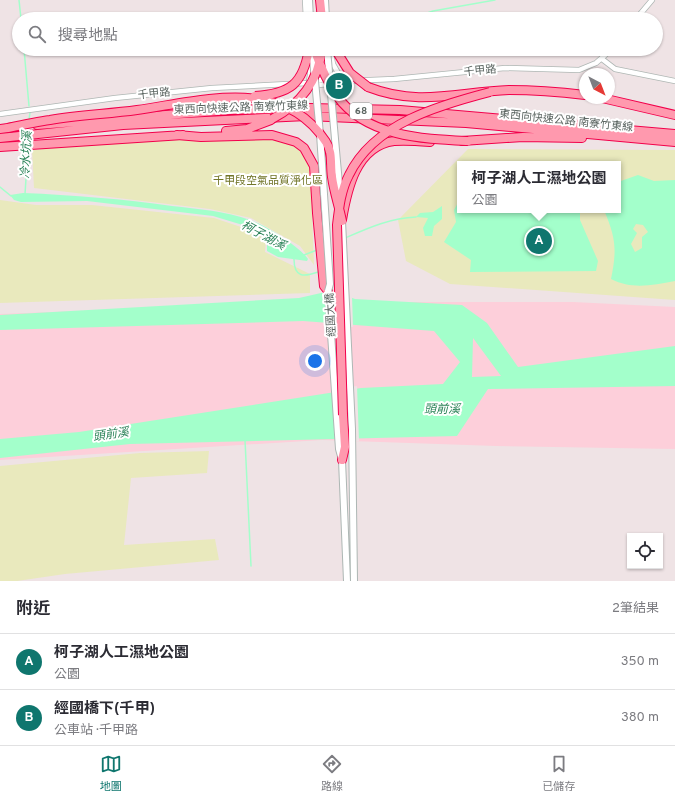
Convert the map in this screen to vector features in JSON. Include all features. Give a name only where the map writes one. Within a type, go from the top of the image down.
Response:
[{"type":"highway","points":[[322,0],[322,12]]},
{"type":"highway","points":[[4,129],[51,119],[137,110],[206,99],[268,95],[289,88],[298,80],[304,71],[309,56]]},
{"type":"highway","points":[[314,56],[337,96],[352,112],[382,129],[406,136],[468,141]]},
{"type":"highway","points":[[0,147],[247,129],[260,125],[294,106],[312,84],[319,68],[321,56]]},
{"type":"highway","points":[[336,56],[359,82],[387,95],[426,99],[490,92],[551,91],[579,94]]},
{"type":"highway","points":[[342,460],[346,447],[337,225],[341,199],[349,175],[363,153],[385,135],[409,119],[441,105],[490,92]]},
{"type":"highway","points":[[239,96],[283,105],[304,117],[320,134],[330,150],[332,177],[342,221]]},
{"type":"highway","points":[[615,101],[675,115]]},
{"type":"highway","name":"東西向快速公路 南寮竹東線","points":[[4,129],[122,121],[314,117],[675,134]]},
{"type":"highway","name":"東西向快速公路 南寮竹東線","points":[[0,138],[122,121]]},
{"type":"highway","name":"東西向快速公路 南寮竹東線","points":[[599,130],[632,139],[675,142]]},
{"type":"highway","points":[[177,135],[201,137],[272,135],[296,142],[304,148],[314,166],[324,286],[328,291]]},
{"type":"highway","points":[[342,221],[346,196],[354,174],[365,156],[374,149],[393,141],[468,141],[547,136],[632,139]]},
{"type":"main road","points":[[309,0],[310,12]]},
{"type":"main road","points":[[322,0],[325,12]]},
{"type":"main road","name":"經國大橋","points":[[312,56],[320,134],[330,284],[328,291],[339,449],[342,460],[347,581]]},
{"type":"main road","name":"經國大橋","points":[[331,56],[331,86],[336,166],[342,221],[352,429],[354,581]]},
{"type":"street","points":[[305,0],[306,12]]},
{"type":"street","points":[[642,12],[652,0]]},
{"type":"street","points":[[308,83],[311,56]]},
{"type":"street","points":[[314,56],[316,60],[326,58],[327,56]]},
{"type":"street","points":[[332,56],[333,64],[342,80]]},
{"type":"street","name":"千甲路","points":[[0,114],[115,98],[212,88],[308,83],[316,86],[333,84],[342,80],[394,79],[505,68],[579,70],[591,66],[605,56]]},
{"type":"street","points":[[602,59],[615,69],[675,82]]},
{"type":"green space","name":"千甲段空氣品質淨化區","points":[[268,136],[296,146],[310,164],[314,265],[300,246],[251,218],[210,209],[34,188],[32,150],[176,137]]},
{"type":"green space","points":[[468,149],[675,150],[675,300],[450,284],[406,261],[398,220]]},
{"type":"green space","points":[[0,200],[36,205],[92,205],[214,218],[241,227],[266,239],[265,252],[310,274],[310,293],[0,303]]},
{"type":"green space","points":[[209,451],[207,473],[131,478],[124,545],[215,539],[219,560],[65,574],[17,581],[0,581],[0,466],[140,453]]},
{"type":"sand","points":[[319,302],[573,302],[675,307],[675,449],[496,446],[322,440],[0,460],[0,314]]},
{"type":"water","points":[[638,175],[654,181],[675,180],[675,281],[635,286],[627,285],[611,279],[615,252],[611,229],[605,213],[621,213],[621,181]],"holes":[[[636,224],[643,225],[648,232],[642,237],[642,248],[635,252],[631,244],[637,233],[633,229]]]},
{"type":"water","points":[[23,193],[117,199],[231,214],[273,231],[290,242],[308,259],[307,261],[278,257],[267,251],[267,238],[246,226],[213,216],[87,201],[21,202],[14,200],[10,195]]},
{"type":"water","points":[[457,204],[457,213],[580,213],[580,220],[598,261],[596,271],[470,272],[471,260],[444,242],[456,222],[454,210]]},
{"type":"water","points":[[442,206],[442,219],[434,226],[432,236],[425,236],[423,228],[428,218],[416,217],[420,213],[433,212]]},
{"type":"water","name":"頭前溪","points":[[321,293],[339,293],[355,299],[462,305],[487,323],[518,367],[675,346],[675,386],[488,389],[457,436],[130,444],[0,458],[0,439],[79,432],[361,388],[443,384],[460,362],[434,331],[303,321],[0,330],[0,315],[299,298]],"holes":[[[473,338],[501,376],[472,377]]]},
{"type":"pier","points":[[326,291],[340,291],[352,296],[353,327],[328,325]]},
{"type":"pier","points":[[357,386],[359,441],[337,441],[333,390]]},
{"type":"waterway","name":"冷水坑溪","points":[[19,0],[20,12]]},
{"type":"waterway","points":[[430,12],[495,0]]},
{"type":"waterway","name":"冷水坑溪","points":[[25,56],[29,106]]},
{"type":"waterway","name":"冷水坑溪","points":[[29,120],[30,112]]},
{"type":"waterway","name":"冷水坑溪","points":[[25,194],[28,148]]},
{"type":"waterway","name":"柯子湖溪","points":[[0,187],[11,196]]},
{"type":"waterway","points":[[345,238],[388,221],[416,217]]},
{"type":"waterway","points":[[304,255],[317,250]]},
{"type":"waterway","name":"柯子湖溪","points":[[294,259],[294,265],[298,273],[308,275],[318,272],[319,274]]},
{"type":"waterway","points":[[245,440],[251,566]]},
{"type":"place","name":"經國橋下(千甲)","points":[[339,86]]},
{"type":"place","name":"柯子湖人工濕地公園","points":[[539,241]]}]
